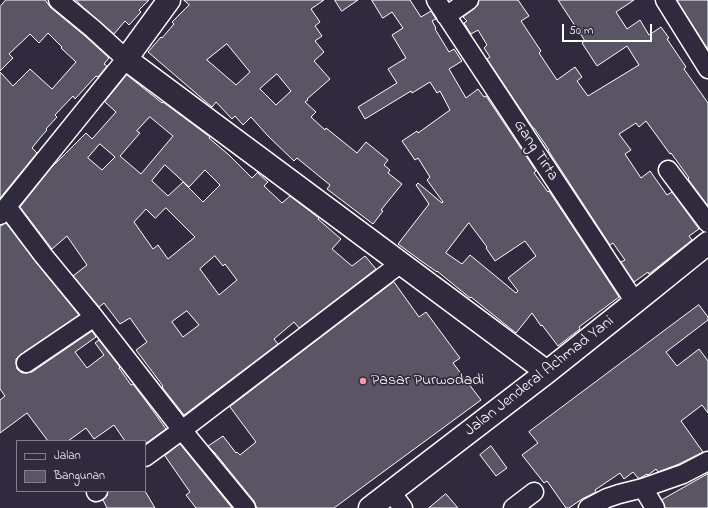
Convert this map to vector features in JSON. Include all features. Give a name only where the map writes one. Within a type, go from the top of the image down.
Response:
[{"type":"main road","points":[[169,0],[126,59],[547,372]]},
{"type":"main road","name":"Jalan Jenderal Achmad Yani","points":[[370,508],[397,500],[547,372],[707,246]]},
{"type":"street","points":[[58,0],[126,59],[3,211],[43,255],[94,317],[182,430],[246,508]]},
{"type":"street","name":"Gang Tirta","points":[[436,0],[635,302]]},
{"type":"street","points":[[446,16],[469,0]]},
{"type":"street","points":[[665,0],[708,69]]},
{"type":"street","points":[[668,170],[708,223]]},
{"type":"street","points":[[146,456],[401,263]]},
{"type":"street","points":[[26,363],[94,317]]},
{"type":"street","points":[[588,508],[607,498],[643,488],[683,474],[708,461]]},
{"type":"street","points":[[643,488],[655,508]]},
{"type":"street","points":[[513,508],[534,492]]},
{"type":"building","points":[[6,0],[45,0],[51,8],[109,58],[104,64],[107,66],[98,77],[96,76],[75,99],[73,96],[55,115],[57,117],[32,148],[37,153],[0,198],[0,72],[13,86],[30,69],[52,89],[76,62],[48,33],[39,43],[30,34],[9,54],[13,58],[0,71],[0,7]]},
{"type":"building","points":[[76,0],[149,0],[139,10],[141,12],[129,25],[125,21],[114,34]]},
{"type":"building","points":[[184,0],[324,0],[311,9],[320,22],[315,26],[322,36],[315,41],[324,52],[314,61],[330,79],[305,102],[316,112],[311,117],[325,130],[326,128],[357,153],[366,142],[388,160],[384,165],[390,170],[388,173],[402,184],[381,210],[383,211],[373,224],[327,189],[330,185],[297,158],[294,161],[251,117],[243,125],[235,116],[232,119],[216,102],[212,107],[148,52],[174,24],[172,22],[189,5]],"holes":[[[227,44],[250,72],[236,85],[207,60]],[[277,74],[291,91],[276,105],[260,89]]]},
{"type":"building","points":[[335,0],[358,0],[342,11]]},
{"type":"building","points":[[372,0],[410,0],[421,17],[431,11],[436,19],[432,21],[436,28],[435,29],[449,52],[454,49],[462,61],[449,69],[466,98],[478,89],[484,97],[486,96],[536,171],[534,173],[548,192],[549,191],[619,297],[579,327],[580,329],[558,346],[532,313],[516,333],[437,271],[398,244],[429,204],[416,185],[418,183],[442,203],[443,202],[427,180],[430,177],[418,158],[415,160],[402,141],[417,131],[418,133],[450,110],[440,91],[437,93],[430,82],[412,93],[411,91],[365,119],[358,107],[397,83],[388,69],[406,58],[392,35],[403,28],[392,12],[383,18]],"holes":[[[469,223],[487,247],[486,248],[495,261],[525,241],[536,256],[508,278],[518,291],[516,293],[470,255],[462,264],[446,253]]]},
{"type":"building","points":[[479,0],[518,0],[529,16],[521,21],[541,51],[539,53],[557,80],[575,67],[582,77],[577,81],[588,96],[639,65],[627,46],[597,66],[582,43],[585,41],[558,0],[634,0],[616,12],[627,29],[640,20],[649,35],[661,27],[669,38],[667,39],[686,67],[684,69],[708,103],[708,206],[671,153],[670,154],[646,121],[639,127],[636,123],[619,134],[631,150],[625,154],[641,178],[650,171],[667,195],[672,192],[699,229],[689,236],[692,240],[649,274],[648,272],[634,282],[621,262],[625,260],[613,243],[610,245],[549,150],[487,59],[490,57],[484,48],[487,45],[478,30],[471,34],[464,23],[467,21],[463,17],[478,5]]},
{"type":"building","points":[[677,0],[708,0],[708,49]]},
{"type":"building","points":[[127,75],[162,103],[163,102],[210,137],[209,138],[252,178],[258,172],[268,182],[264,186],[282,203],[290,196],[319,218],[318,219],[341,239],[332,249],[352,266],[365,256],[376,269],[299,328],[294,322],[274,339],[278,344],[184,415],[136,350],[147,342],[130,318],[120,324],[104,303],[99,307],[73,276],[87,265],[67,236],[52,249],[20,207],[51,168],[86,133],[92,139],[116,112],[105,102]],"holes":[[[150,117],[173,136],[141,174],[120,156],[140,133],[137,131]],[[100,144],[115,157],[102,170],[88,158]],[[165,165],[189,187],[205,170],[220,185],[203,202],[183,182],[168,196],[152,181]],[[166,208],[195,237],[168,259],[158,245],[153,249],[134,222],[146,209],[155,218]],[[215,256],[223,266],[225,264],[237,280],[219,295],[200,269]],[[187,311],[199,325],[183,337],[172,322]]]},
{"type":"building","points":[[6,223],[79,315],[20,355],[16,359],[17,369],[22,373],[32,372],[92,331],[96,337],[75,352],[87,368],[104,355],[95,343],[99,340],[120,367],[119,368],[131,385],[133,384],[166,429],[146,443],[146,440],[124,440],[114,425],[94,439],[86,428],[69,440],[47,440],[27,413],[0,433],[0,400],[5,396],[0,389],[0,227]]},
{"type":"building","name":"Pasar Purwodadi","points":[[394,282],[419,317],[426,312],[460,358],[453,363],[481,400],[334,508],[257,508],[254,501],[208,446],[223,436],[236,453],[237,452],[240,455],[256,442],[230,407]]},
{"type":"building","points":[[699,305],[708,317],[708,320],[666,352],[677,366],[699,349],[708,361],[708,413],[702,405],[681,421],[703,452],[679,464],[658,472],[656,469],[648,475],[647,474],[640,478],[638,478],[633,472],[624,479],[620,473],[595,490],[596,492],[569,508],[566,508],[547,481],[544,483],[522,455],[538,443],[529,432]]},
{"type":"building","points":[[180,444],[232,508],[196,508],[186,495],[190,492],[165,456]]},
{"type":"building","points":[[491,446],[507,468],[496,476],[480,455]]},
{"type":"building","points":[[708,474],[708,508],[665,508],[662,500]]},
{"type":"building","points":[[108,492],[146,492],[155,508],[107,508],[103,500],[107,496]]},
{"type":"building","points":[[446,494],[458,508],[429,508]]},
{"type":"place","name":"Pasar Purwodadi","points":[[363,381]]}]
